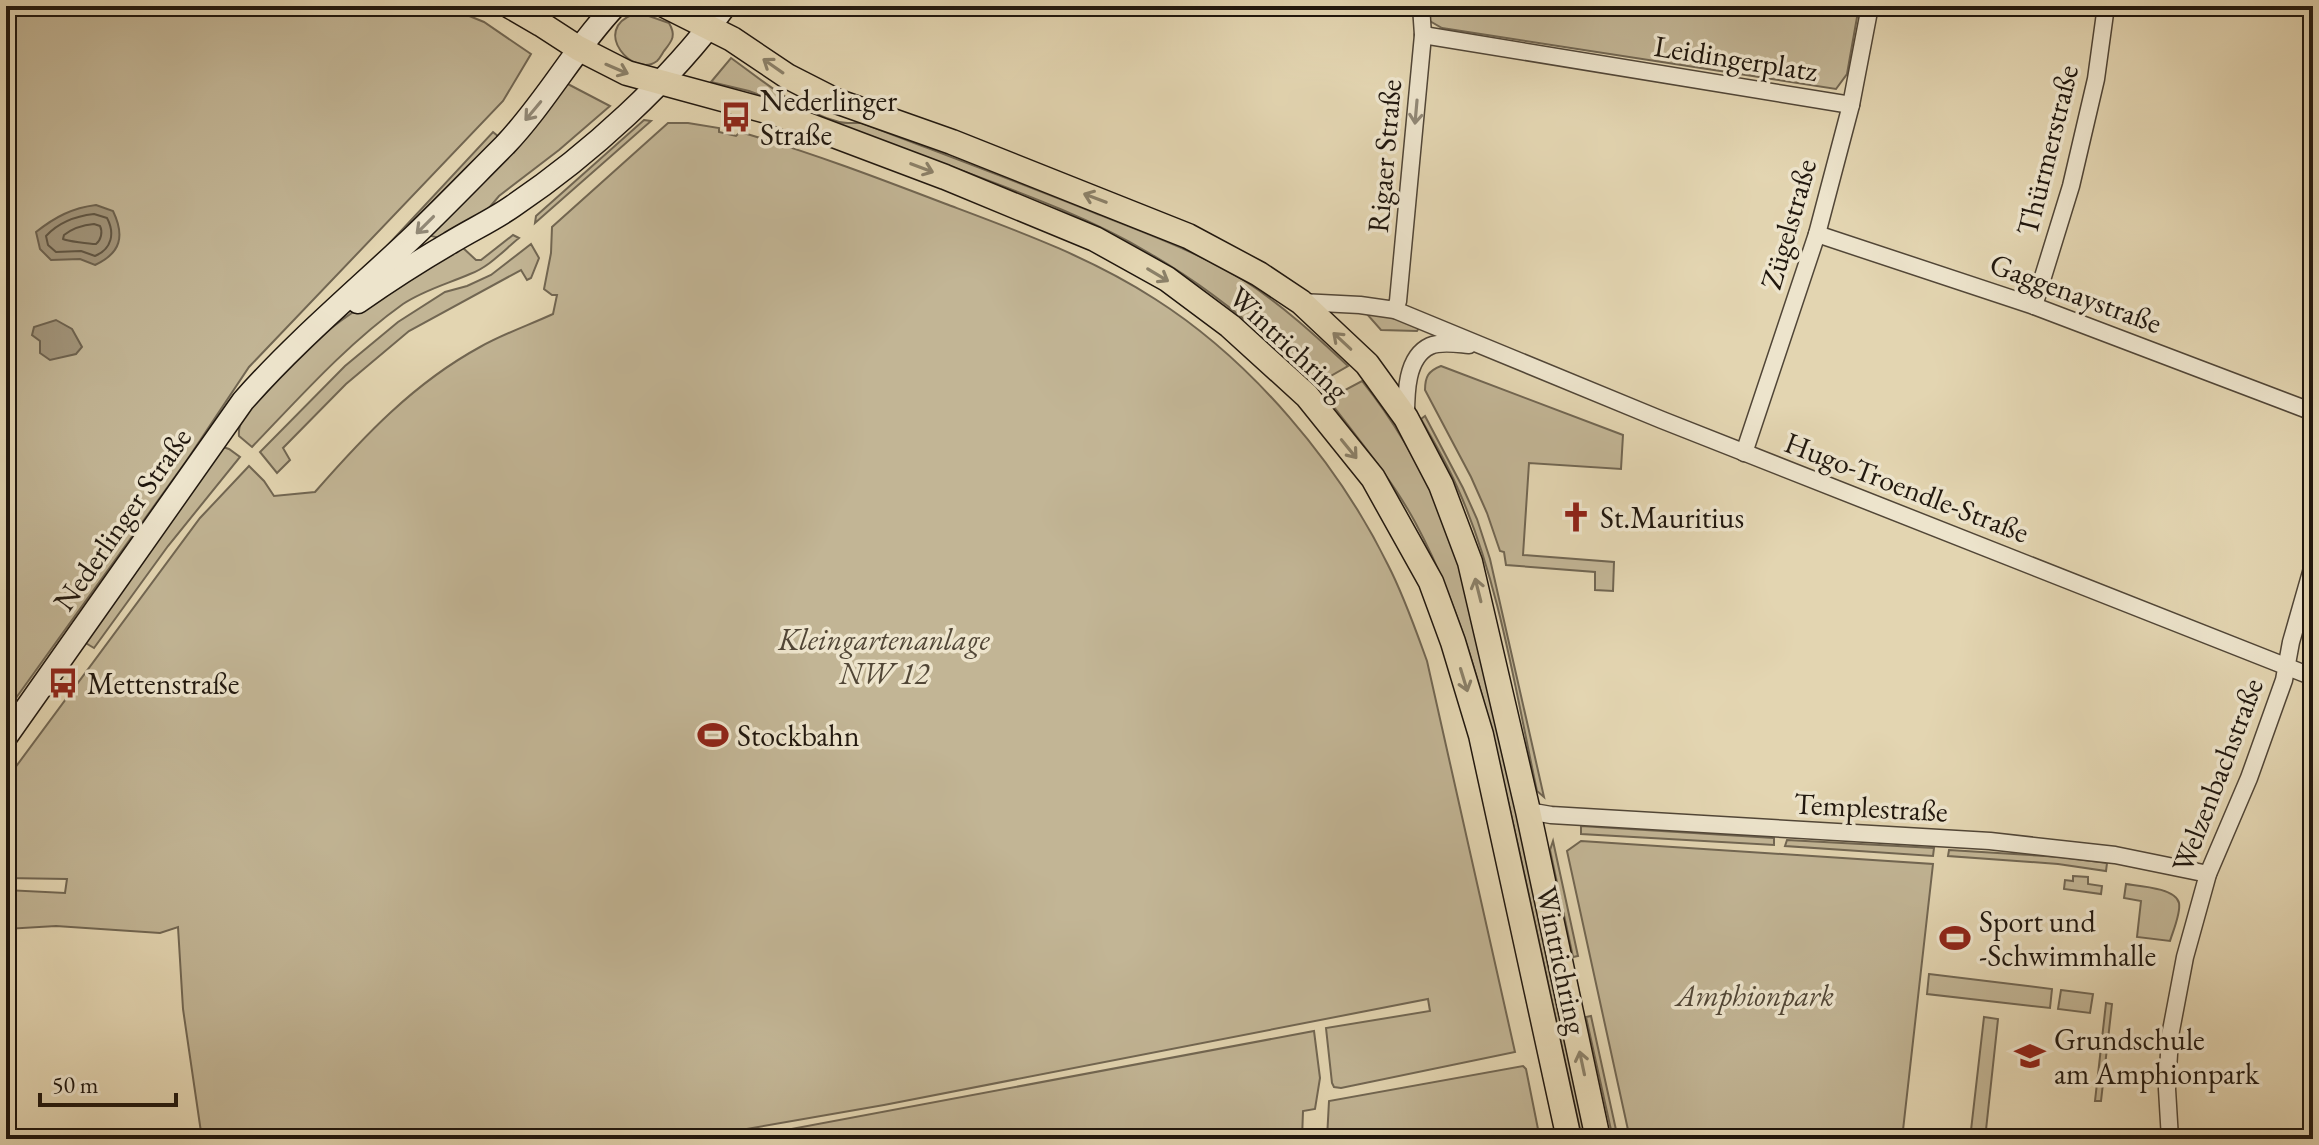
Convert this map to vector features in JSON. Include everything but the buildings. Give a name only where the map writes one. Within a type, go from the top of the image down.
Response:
[{"type":"main road","name":"Wintrichring","points":[[510,6],[607,65],[659,83],[778,114],[945,177],[1095,239],[1167,279],[1230,326],[1307,396],[1373,478],[1431,582],[1453,642],[1481,735],[1569,1139]]},
{"type":"main road","name":"Wintrichring","points":[[666,6],[710,26],[822,95],[952,142],[1188,236],[1259,274],[1301,302],[1367,364],[1406,418],[1441,485],[1470,562],[1528,811],[1598,1139]]},
{"type":"street","name":"Nederlinger Straße","points":[[8,729],[221,430],[269,372],[414,236],[508,141],[543,99],[578,48],[615,6]]},
{"type":"street","name":"Nederlinger Straße","points":[[298,344],[413,264],[514,206],[595,142],[659,83],[725,6]]},
{"type":"street","name":"Rigaer Straße","points":[[1395,310],[1423,35],[1421,6]]},
{"type":"street","name":"Zügelstraße","points":[[1744,453],[1817,234],[1851,105],[1870,6]]},
{"type":"street","name":"Thürmerstraße","points":[[2034,306],[2071,186],[2096,79],[2106,6]]},
{"type":"street","name":"Leidingerplatz","points":[[1423,35],[1851,105]]},
{"type":"street","name":"Gaggenaystraße","points":[[1817,234],[2034,306],[2313,412]]},
{"type":"street","name":"Hugo-Troendle-Straße","points":[[1301,302],[1395,310],[1744,453],[2313,677]]},
{"type":"street","name":"Hugo-Troendle-Straße","points":[[1406,418],[1407,385],[1420,354],[1430,346],[1444,343],[1482,345]]},
{"type":"street","name":"Welzenbachstraße","points":[[2170,1139],[2167,1089],[2173,1012],[2185,957],[2208,874],[2284,680],[2285,666],[2313,565]]},
{"type":"street","name":"Templestraße","points":[[1528,811],[1551,815],[1990,841],[2115,855],[2208,874]]},
{"type":"green space","points":[[6,6],[445,6],[484,22],[531,54],[503,101],[249,367],[187,460],[16,698],[6,703]]},
{"type":"green space","points":[[1427,6],[1859,6],[1847,74],[1836,89],[1442,28],[1428,20]]},
{"type":"green space","points":[[634,14],[669,23],[673,34],[659,59],[648,65],[628,58],[616,41],[616,31],[621,21]]},
{"type":"green space","points":[[731,58],[781,94],[822,116],[842,123],[862,123],[1133,228],[1209,261],[1272,300],[1348,366],[1315,385],[1257,330],[1216,297],[1127,240],[1008,188],[749,91],[711,82]]},
{"type":"green space","points":[[564,82],[610,106],[499,196],[489,208],[440,238],[431,236],[430,233]]},
{"type":"green space","points":[[644,120],[651,121],[535,223],[536,216]]},
{"type":"green space","name":"Kleingartenanlage NW 12","points":[[668,123],[719,128],[719,132],[736,136],[740,132],[792,148],[1000,224],[1105,270],[1191,324],[1258,383],[1289,417],[1318,452],[1368,527],[1399,588],[1427,661],[1515,1052],[1334,1087],[1326,1028],[1430,1011],[1428,999],[884,1105],[689,1139],[202,1139],[183,1009],[178,927],[160,933],[56,926],[6,929],[6,890],[65,893],[67,879],[6,878],[6,780],[200,518],[249,466],[274,496],[315,492],[371,431],[433,377],[489,342],[553,314],[557,295],[544,289],[552,227]]},
{"type":"green space","points":[[493,132],[499,137],[359,276]]},
{"type":"green space","points":[[513,235],[519,238],[483,267],[419,295],[382,320],[324,372],[252,447],[239,436],[243,418],[251,408],[303,352],[346,317],[462,247],[476,260],[481,260]]},
{"type":"green space","points":[[531,244],[539,258],[531,278],[527,280],[521,270],[409,331],[346,384],[283,448],[290,460],[277,473],[260,452],[345,366],[398,322],[445,292],[491,275]]},
{"type":"green space","points":[[1366,313],[1397,318],[1419,328],[1417,331],[1381,330]]},
{"type":"green space","points":[[1441,366],[1623,435],[1621,469],[1529,463],[1523,555],[1614,562],[1613,591],[1595,590],[1595,572],[1506,565],[1504,552],[1500,551],[1471,477],[1425,390],[1428,375]]},
{"type":"green space","points":[[1362,381],[1414,459],[1435,501],[1460,566],[1588,1139],[1582,1139],[1500,766],[1478,682],[1451,601],[1406,506],[1328,399]]},
{"type":"green space","points":[[1425,416],[1463,488],[1490,559],[1544,797],[1537,791],[1505,638],[1485,561],[1454,480],[1421,419]]},
{"type":"green space","points":[[223,447],[240,457],[168,546],[94,648],[84,642]]},
{"type":"green space","points":[[1581,826],[1774,838],[1774,845],[1581,834]]},
{"type":"green space","points":[[1787,840],[1934,848],[1933,856],[1785,846]]},
{"type":"green space","points":[[1553,841],[1578,956],[1573,957],[1550,850]]},
{"type":"green space","name":"Amphionpark","points":[[1581,841],[1933,864],[1902,1139],[1630,1139],[1567,851]]},
{"type":"green space","points":[[1949,850],[2107,863],[2106,871],[2058,864],[1948,856]]},
{"type":"green space","points":[[2073,876],[2088,877],[2088,884],[2102,886],[2101,894],[2064,889],[2065,880],[2073,881]]},
{"type":"green space","points":[[2126,884],[2156,889],[2176,898],[2179,912],[2170,941],[2137,937],[2141,901],[2124,898]]},
{"type":"green space","points":[[1929,974],[2052,989],[2050,1008],[1927,994]]},
{"type":"green space","points":[[2061,990],[2093,994],[2090,1013],[2058,1009]]},
{"type":"green space","points":[[2106,1003],[2112,1004],[2101,1101],[2095,1101]]},
{"type":"green space","points":[[1591,1016],[1618,1139],[1613,1139],[1586,1017]]},
{"type":"green space","points":[[1984,1017],[1998,1019],[1985,1139],[1970,1139]]},
{"type":"green space","points":[[1314,1031],[1320,1078],[1315,1109],[1303,1111],[1302,1139],[738,1139]]},
{"type":"green space","points":[[1523,1066],[1540,1139],[1327,1139],[1329,1101]]},
{"type":"water","points":[[96,205],[113,211],[119,228],[118,243],[104,260],[95,265],[80,259],[51,260],[40,249],[36,232],[64,214]]},
{"type":"water","points":[[56,320],[72,329],[82,347],[76,354],[50,360],[40,353],[40,341],[32,335],[34,327]]},
{"type":"place","name":"Nederlinger Straße","points":[[736,117]]},
{"type":"place","name":"St.Mauritius","points":[[1576,517]]},
{"type":"place","name":"Mettenstraße","points":[[63,683]]},
{"type":"place","name":"Stockbahn","points":[[713,735]]},
{"type":"place","name":"Sport und -Schwimmhalle","points":[[1955,938]]},
{"type":"place","name":"Grundschule am Amphionpark","points":[[2030,1056]]}]
